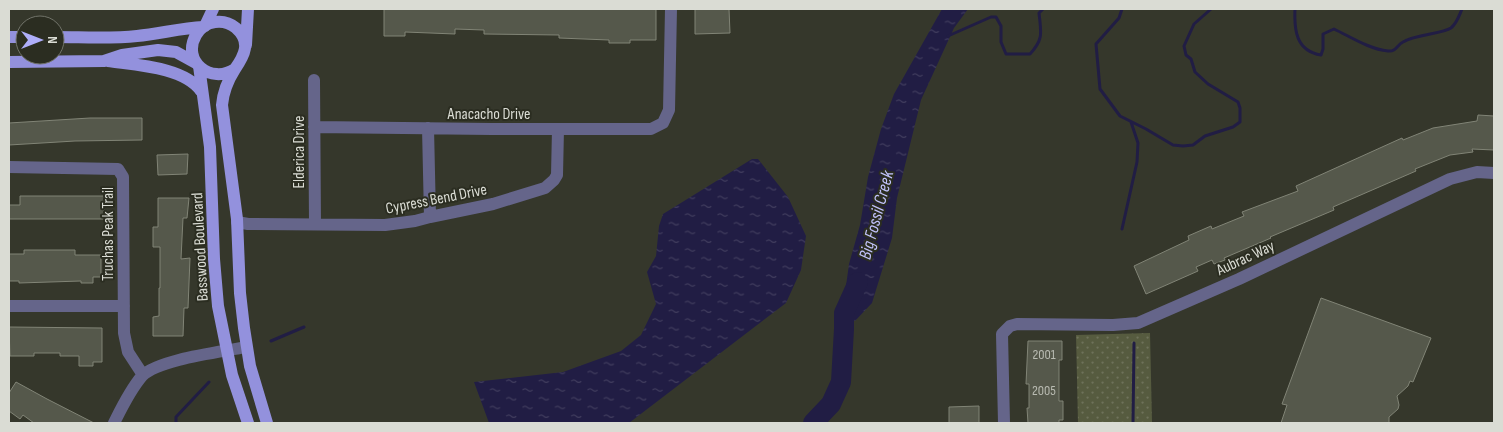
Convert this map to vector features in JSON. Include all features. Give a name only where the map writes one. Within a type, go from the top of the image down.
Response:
[{"type":"main road","points":[[198,64],[193,53],[193,42],[213,9]]},
{"type":"main road","points":[[104,61],[122,55],[158,50],[176,52],[198,64],[206,72],[214,75],[227,74],[240,64],[245,50],[248,9]]},
{"type":"main road","points":[[65,37],[126,37],[204,26],[215,22],[230,24],[242,35],[245,50]]},
{"type":"main road","points":[[9,62],[104,61],[152,67],[166,70],[192,81],[201,91]]},
{"type":"main road","name":"Basswood Boulevard","points":[[198,64],[210,147],[214,259],[218,306],[237,394],[248,423]]},
{"type":"main road","points":[[235,69],[224,93],[222,105],[237,222],[241,310],[246,347],[267,423]]},
{"type":"street","name":"Anacacho Drive","points":[[314,127],[651,129],[663,123],[667,117],[670,102],[671,9]]},
{"type":"street","name":"Elderica Drive","points":[[314,80],[315,224]]},
{"type":"street","points":[[428,128],[430,217]]},
{"type":"street","name":"Cypress Bend Drive","points":[[237,222],[248,224],[385,225],[416,221],[493,204],[545,188],[554,180],[557,174],[558,129]]},
{"type":"street","name":"Truchas Peak Trail","points":[[9,167],[118,169],[123,177],[124,333],[128,352],[143,375]]},
{"type":"street","name":"Aubrac Way","points":[[1004,423],[1002,334],[1010,326],[1017,324],[1113,325],[1138,323],[1239,279],[1450,179],[1477,172],[1494,173]]},
{"type":"street","points":[[9,306],[124,306]]},
{"type":"street","points":[[114,423],[143,375],[158,367],[184,359],[246,347]]},
{"type":"green space","points":[[1150,333],[1152,423],[1078,423],[1076,335]]},
{"type":"water","points":[[942,9],[968,9],[954,28],[921,100],[897,198],[892,238],[872,303],[855,321],[850,317],[845,293],[849,264],[860,225],[868,177],[881,129],[894,94]]},
{"type":"water","points":[[752,159],[758,159],[788,197],[806,236],[801,270],[786,303],[629,423],[489,423],[474,382],[563,372],[621,351],[641,335],[656,304],[647,272],[656,256],[659,226],[663,214]]},
{"type":"building","points":[[384,9],[656,9],[656,40],[630,40],[630,43],[609,43],[609,40],[559,38],[559,35],[484,34],[484,30],[455,29],[455,34],[405,32],[405,36],[384,36]]},
{"type":"building","points":[[695,9],[729,9],[730,33],[695,34]]},
{"type":"building","points":[[1478,115],[1494,116],[1494,150],[1472,149],[1473,152],[1450,155],[1415,169],[1416,171],[1333,207],[1334,210],[1224,258],[1225,260],[1214,264],[1212,260],[1196,267],[1198,271],[1146,294],[1134,266],[1189,240],[1188,236],[1211,226],[1212,229],[1244,216],[1242,212],[1298,191],[1296,186],[1402,138],[1403,140],[1433,128],[1477,121]]},
{"type":"building","points":[[90,118],[142,118],[142,140],[75,141],[9,145],[9,123]]},
{"type":"building","points":[[188,154],[187,174],[158,175],[157,155]]},
{"type":"building","points":[[20,196],[104,196],[104,219],[9,219],[9,205],[20,205]]},
{"type":"building","points":[[158,198],[189,198],[187,218],[183,218],[181,259],[190,258],[188,308],[184,308],[183,336],[153,336],[153,317],[159,316],[160,247],[153,247],[153,227],[158,227]]},
{"type":"building","points":[[24,250],[75,250],[75,255],[101,255],[101,277],[93,277],[93,283],[81,283],[81,281],[19,283],[19,281],[9,281],[9,254],[24,254]]},
{"type":"building","points":[[1321,298],[1431,338],[1413,382],[1410,381],[1408,386],[1397,396],[1398,409],[1389,417],[1389,423],[1281,423],[1287,405],[1282,404]]},
{"type":"building","points":[[9,327],[102,328],[102,362],[93,362],[93,366],[79,366],[79,356],[60,356],[60,353],[34,353],[34,356],[10,356]]},
{"type":"building","points":[[1028,341],[1062,341],[1062,360],[1059,360],[1059,401],[1063,401],[1063,420],[1059,420],[1059,423],[1028,423],[1029,384],[1026,384]]},
{"type":"building","points":[[16,382],[94,423],[34,423],[23,415],[20,419],[9,411],[9,393]]},
{"type":"building","points":[[979,406],[979,423],[949,423],[949,407]]},
{"type":"waterway","points":[[948,36],[991,17],[996,17],[1001,26],[1001,42],[1006,54],[1030,54],[1040,39],[1039,13],[1043,9]]},
{"type":"waterway","points":[[1122,9],[1119,18],[1096,44],[1100,89],[1120,116],[1173,145],[1183,146],[1193,145],[1205,136],[1233,127],[1240,122],[1238,102],[1208,84],[1195,72],[1191,59],[1186,55],[1184,46],[1194,24],[1211,9]]},
{"type":"waterway","points":[[1295,9],[1295,24],[1298,38],[1306,49],[1321,55],[1323,34],[1334,29],[1367,45],[1391,51],[1408,39],[1442,32],[1451,28],[1462,9]]},
{"type":"waterway","points":[[1122,229],[1137,162],[1138,143],[1131,122]]},
{"type":"waterway","name":"Big Fossil Creek","points":[[813,423],[831,404],[841,382],[844,313],[858,282]]},
{"type":"waterway","points":[[271,341],[304,327]]},
{"type":"waterway","points":[[1133,423],[1134,343]]},
{"type":"waterway","points":[[176,423],[176,417],[209,382]]}]
